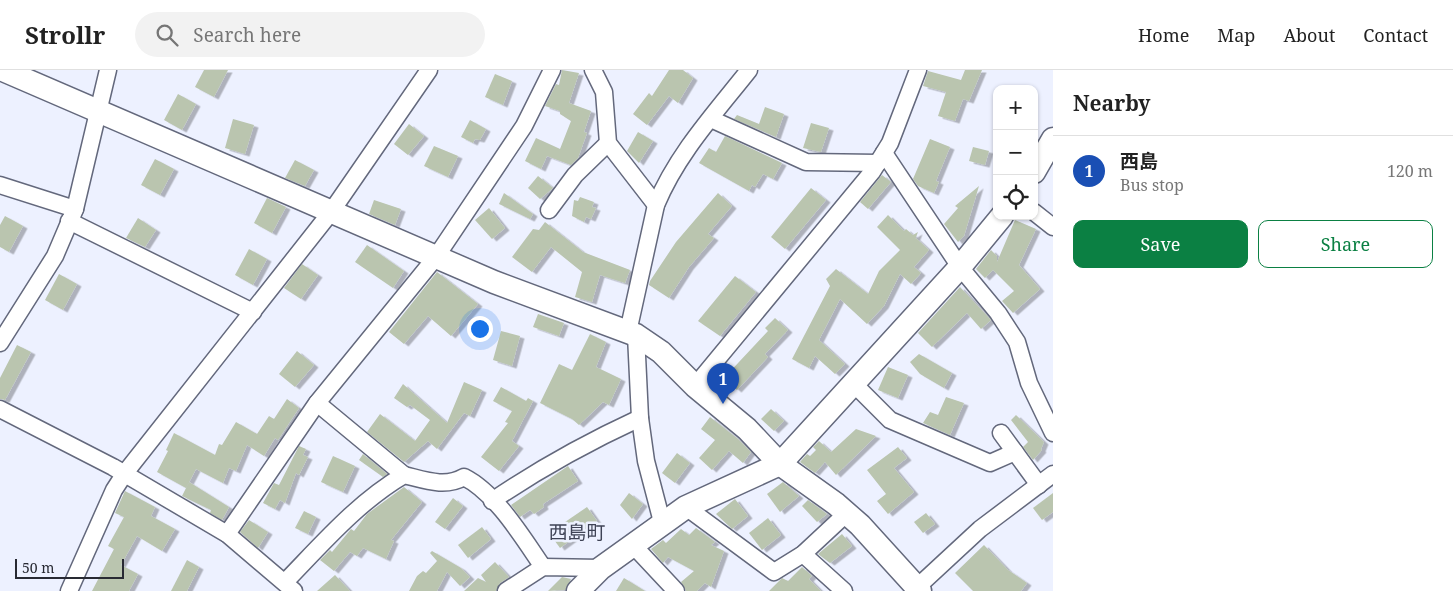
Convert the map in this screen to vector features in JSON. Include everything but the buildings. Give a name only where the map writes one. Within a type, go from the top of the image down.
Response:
[{"type":"street","points":[[3,70],[436,258],[632,334],[661,352],[695,386],[747,430],[780,464],[847,513],[916,590],[980,529],[1053,474]]},
{"type":"street","points":[[0,343],[7,316],[55,256],[72,215],[108,70]]},
{"type":"street","points":[[70,591],[114,490],[125,473],[332,212],[429,70]]},
{"type":"street","points":[[227,534],[317,403],[436,258],[524,126],[552,70]]},
{"type":"street","points":[[593,70],[604,92],[608,143],[656,206]]},
{"type":"street","points":[[662,522],[646,461],[632,334],[656,206],[664,187],[684,152],[749,70]]},
{"type":"street","points":[[695,386],[881,158],[890,143],[918,70]]},
{"type":"street","points":[[711,119],[806,162],[881,158]]},
{"type":"street","points":[[1038,165],[1053,139]]},
{"type":"street","points":[[549,210],[575,175],[608,143]]},
{"type":"street","points":[[881,158],[960,267],[998,313],[1017,342],[1030,383],[1053,433]]},
{"type":"street","points":[[0,185],[72,215],[253,312]]},
{"type":"street","points":[[1038,215],[1053,226]]},
{"type":"street","points":[[578,591],[600,568],[662,522],[686,507],[780,464],[852,382],[960,267],[999,220]]},
{"type":"street","points":[[852,382],[890,420],[990,463],[1015,452]]},
{"type":"street","points":[[317,403],[404,475],[442,483],[454,483],[464,477],[475,482],[514,526],[543,567]]},
{"type":"street","points":[[0,409],[125,473],[227,534],[290,586],[336,529],[384,487],[404,475]]},
{"type":"street","points":[[492,501],[533,473],[587,443],[640,418]]},
{"type":"street","points":[[1001,433],[1038,485]]},
{"type":"street","points":[[686,507],[774,572],[803,554],[847,513]]},
{"type":"street","points":[[632,544],[676,591]]},
{"type":"street","points":[[803,554],[844,591]]},
{"type":"street","points":[[506,591],[543,567],[600,568]]},
{"type":"place","name":"西島","points":[[723,404]]},
{"type":"district","name":"西島町","points":[[577,532]]}]
